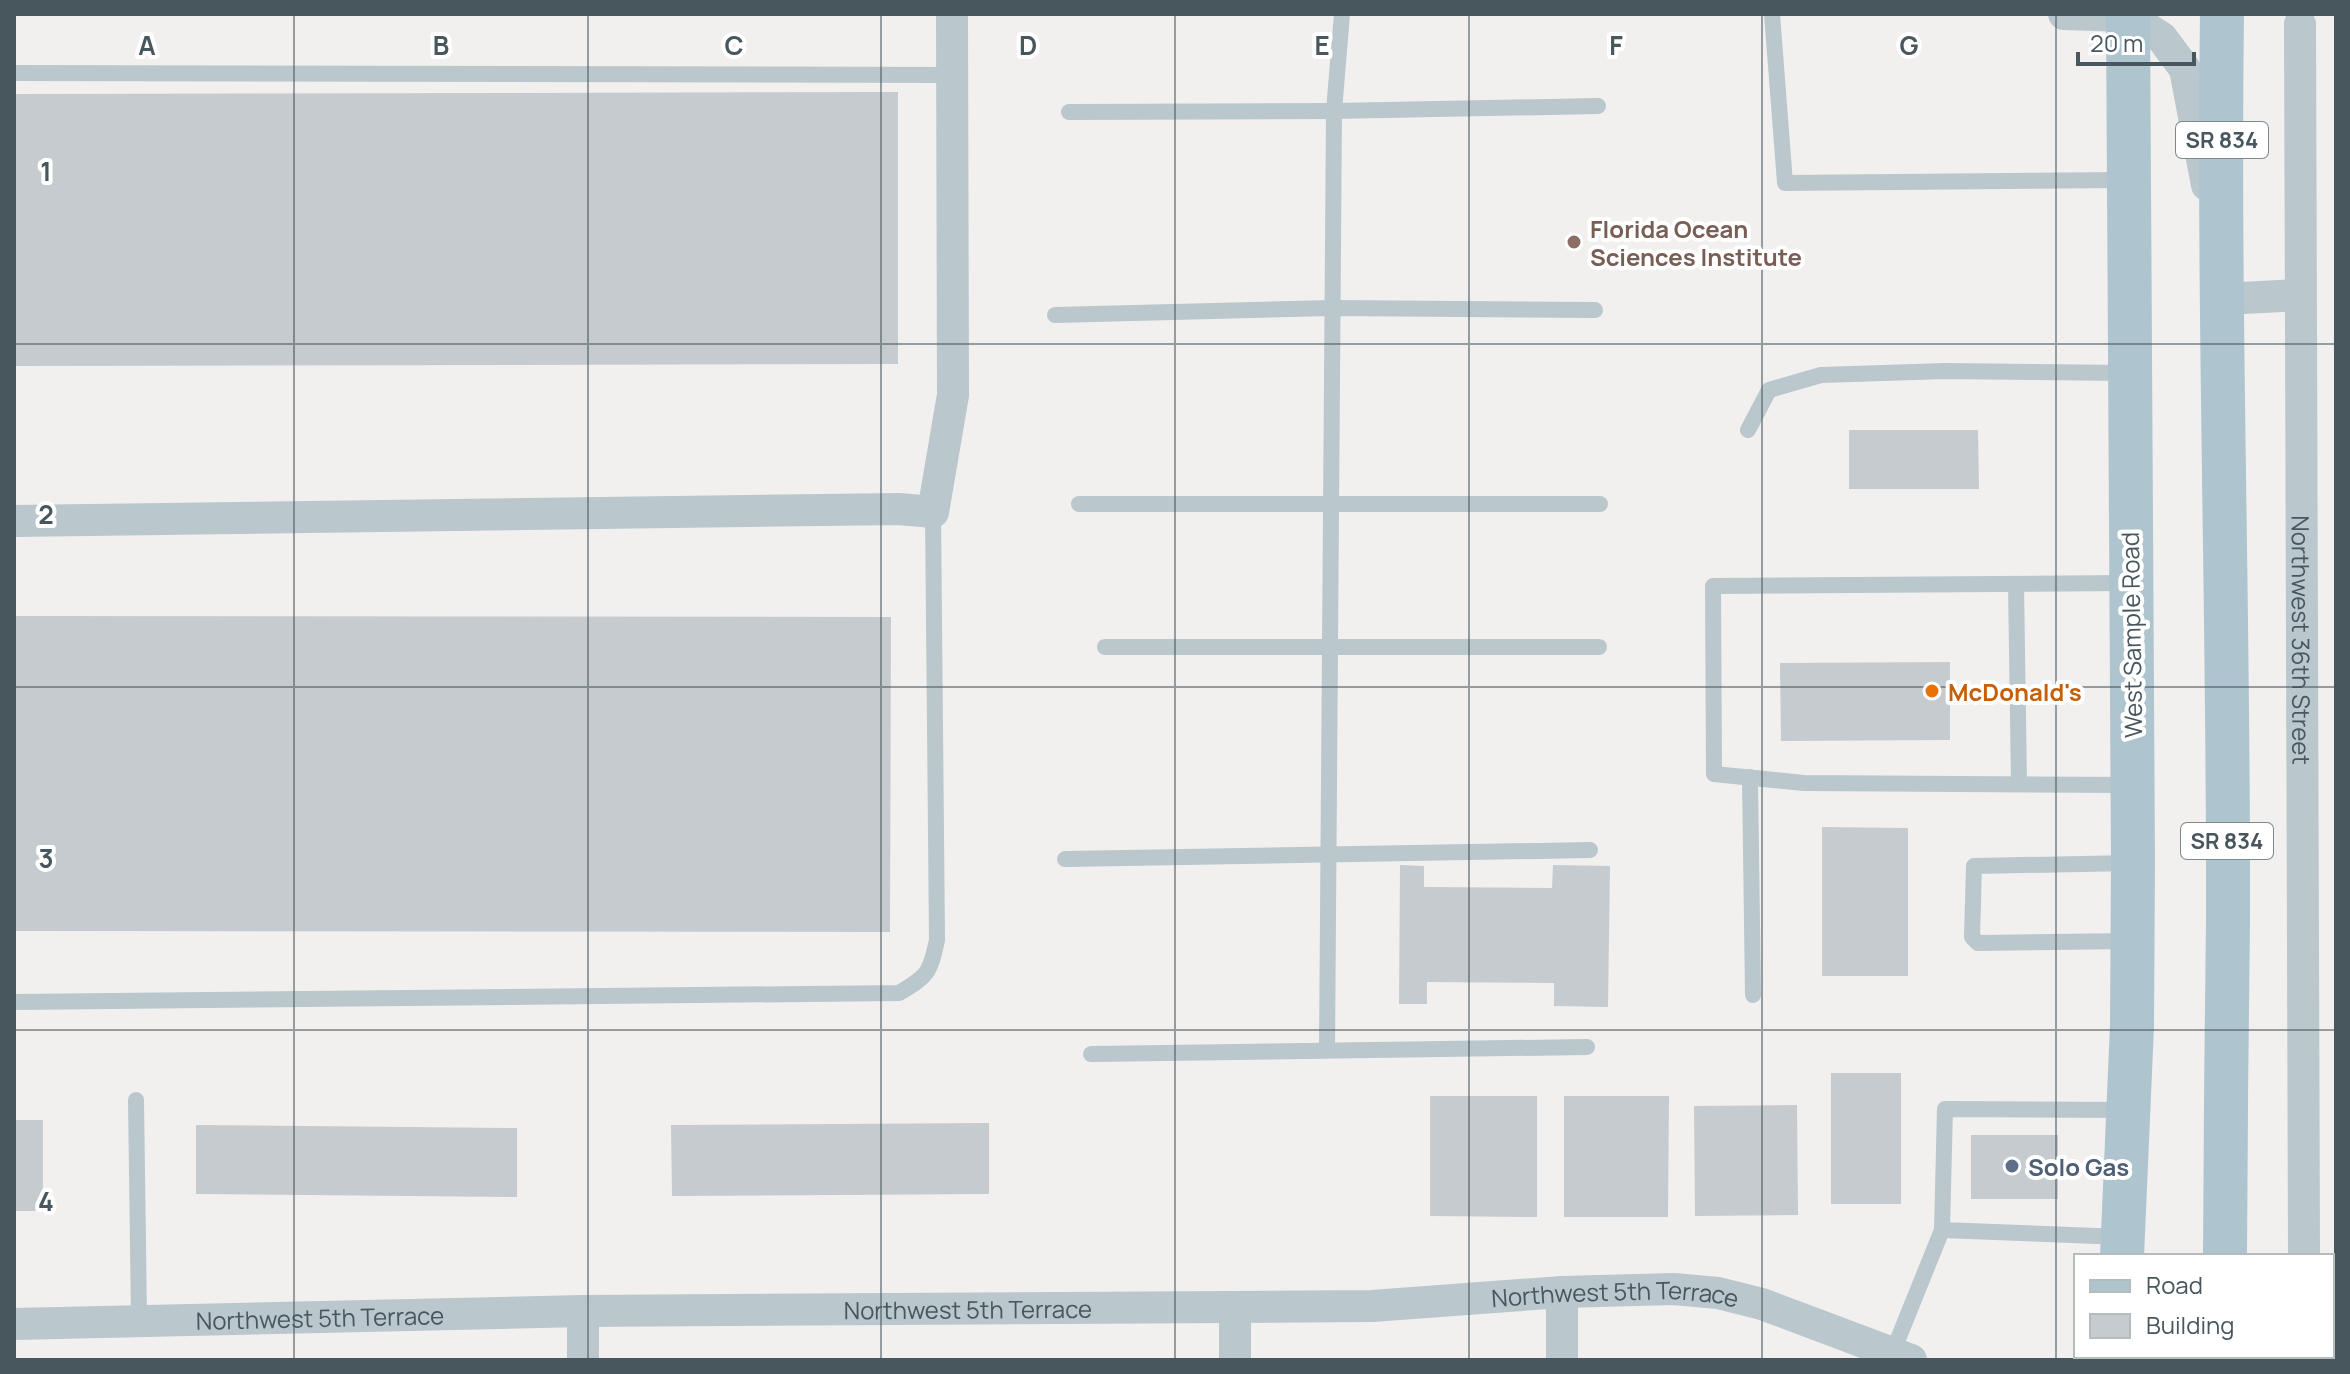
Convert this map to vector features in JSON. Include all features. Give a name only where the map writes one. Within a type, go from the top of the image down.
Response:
[{"type":"main road","name":"SR 834","points":[[2222,14],[2228,919],[2225,1254]]},
{"type":"main road","name":"West Sample Road","points":[[2123,1246],[2129,1110],[2133,863],[2128,15]]},
{"type":"street","points":[[14,521],[899,509],[933,512],[953,395],[952,14]]},
{"type":"street","points":[[2064,14],[2128,15],[2162,38],[2185,69],[2222,282],[2300,295]]},
{"type":"street","name":"Northwest 36th Street","points":[[2300,24],[2304,1254]]},
{"type":"street","name":"Northwest 5th Terrace","points":[[14,1324],[583,1311],[1372,1306],[1562,1292],[1674,1289],[1718,1293],[1762,1304],[1902,1357]]},
{"type":"street","points":[[1562,1292],[1562,1360]]},
{"type":"street","points":[[1235,1307],[1235,1360]]},
{"type":"street","points":[[583,1311],[583,1360]]},
{"type":"lane","points":[[1327,1050],[1334,111],[1342,14]]},
{"type":"lane","points":[[1772,14],[1785,183],[2129,180]]},
{"type":"lane","points":[[14,73],[953,75]]},
{"type":"lane","points":[[1069,112],[1598,106]]},
{"type":"lane","points":[[1055,315],[1332,308],[1595,310]]},
{"type":"lane","points":[[1748,430],[1769,390],[1821,375],[1945,371],[2129,373]]},
{"type":"lane","points":[[1079,504],[1600,504]]},
{"type":"lane","points":[[14,1002],[899,993],[931,969],[937,940],[933,512]]},
{"type":"lane","points":[[2129,583],[1713,586],[1714,774],[1804,783],[2133,785]]},
{"type":"lane","points":[[2016,584],[2019,784]]},
{"type":"lane","points":[[1105,647],[1599,647]]},
{"type":"lane","points":[[1750,777],[1753,995]]},
{"type":"lane","points":[[1065,859],[1590,850]]},
{"type":"lane","points":[[2131,941],[1978,943],[1972,937],[1973,869],[1978,865],[2133,863]]},
{"type":"lane","points":[[1091,1054],[1587,1047]]},
{"type":"lane","points":[[136,1100],[139,1319]]},
{"type":"lane","points":[[1902,1357],[1942,1230],[1945,1109],[2129,1110]]},
{"type":"lane","points":[[1942,1230],[2123,1246]]},
{"type":"building","points":[[898,92],[898,364],[14,366],[14,94]]},
{"type":"building","points":[[1849,430],[1978,430],[1979,489],[1849,489]]},
{"type":"building","points":[[14,616],[891,617],[890,932],[14,931]]},
{"type":"building","points":[[1950,662],[1950,740],[1781,741],[1780,663]]},
{"type":"building","points":[[1822,827],[1908,828],[1908,976],[1822,976]]},
{"type":"building","points":[[1400,865],[1424,866],[1424,887],[1552,888],[1553,865],[1610,866],[1608,1007],[1554,1006],[1554,983],[1427,982],[1427,1004],[1399,1004]]},
{"type":"building","points":[[1831,1073],[1901,1073],[1901,1204],[1831,1204]]},
{"type":"building","points":[[1430,1096],[1537,1096],[1537,1217],[1430,1216]]},
{"type":"building","points":[[1564,1096],[1669,1096],[1668,1217],[1564,1217]]},
{"type":"building","points":[[1797,1105],[1798,1215],[1695,1216],[1694,1106]]},
{"type":"building","points":[[14,1120],[43,1120],[43,1211],[14,1211]]},
{"type":"building","points":[[989,1123],[989,1194],[672,1196],[671,1125]]},
{"type":"building","points":[[196,1125],[517,1128],[517,1197],[196,1194]]},
{"type":"building","points":[[1971,1135],[2058,1135],[2058,1199],[1971,1199]]},
{"type":"place","name":"Florida Ocean Sciences Institute","points":[[1574,242]]},
{"type":"place","name":"McDonald's","points":[[1932,691]]},
{"type":"place","name":"Solo Gas","points":[[2012,1166]]}]
